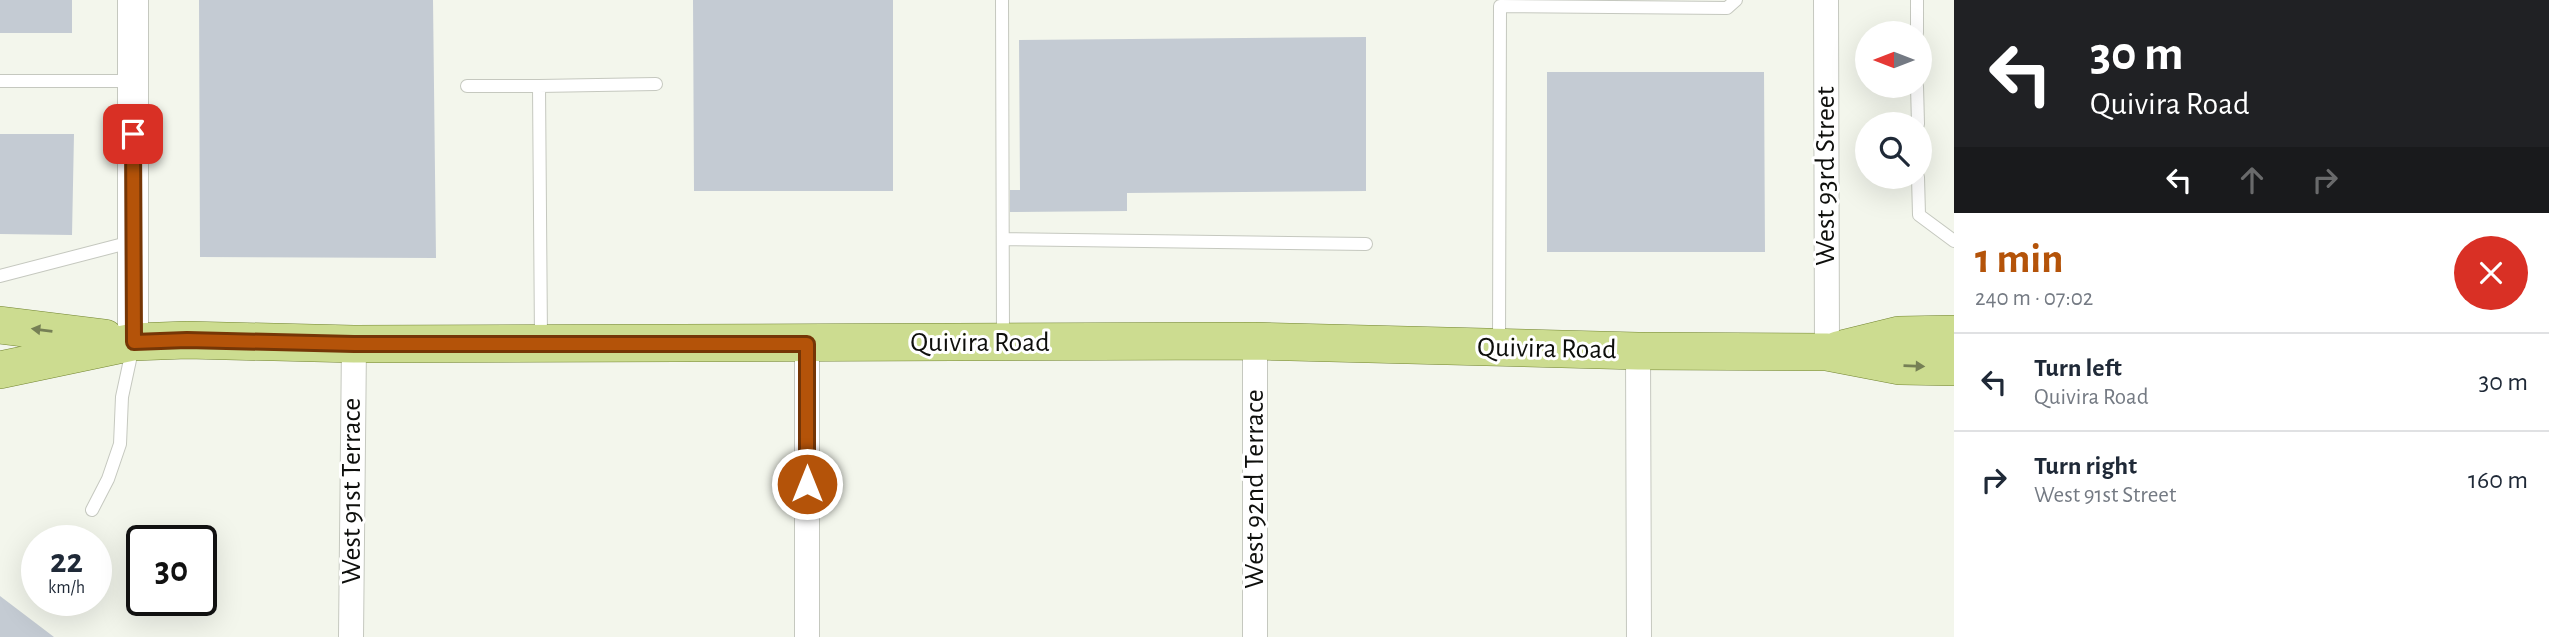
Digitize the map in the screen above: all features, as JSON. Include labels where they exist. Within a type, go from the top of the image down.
[{"type":"main road","name":"Quivira Road","points":[[0,325],[134,342],[187,340],[354,344],[807,344],[1255,341],[1638,351],[1827,352],[1900,366],[1954,367]]},
{"type":"main road","name":"Quivira Road","points":[[1827,352],[1899,335],[1954,334]]},
{"type":"main road","name":"Quivira Road","points":[[0,370],[134,342]]},
{"type":"street","points":[[133,0],[134,342]]},
{"type":"street","name":"West 93rd Street","points":[[1826,0],[1827,352]]},
{"type":"street","name":"West 92nd Terrace","points":[[1255,341],[1255,637]]},
{"type":"street","name":"West 91st Terrace","points":[[351,637],[354,344]]},
{"type":"street","points":[[807,344],[807,637]]},
{"type":"street","points":[[1638,351],[1639,637]]},
{"type":"lane","points":[[1002,0],[1003,342]]},
{"type":"lane","points":[[1499,347],[1500,6],[1727,8],[1736,0]]},
{"type":"lane","points":[[1917,0],[1917,21]]},
{"type":"lane","points":[[0,81],[133,81]]},
{"type":"lane","points":[[467,86],[656,85]]},
{"type":"lane","points":[[539,86],[541,344]]},
{"type":"lane","points":[[1918,189],[1919,215],[1954,242]]},
{"type":"lane","points":[[1003,239],[1366,244]]},
{"type":"lane","points":[[0,276],[133,241]]},
{"type":"lane","points":[[92,510],[108,478],[120,444],[122,397],[134,342]]},
{"type":"building","points":[[0,0],[72,0],[72,33],[0,33]]},
{"type":"building","points":[[199,0],[433,0],[436,258],[200,257]]},
{"type":"building","points":[[693,0],[893,0],[893,191],[694,191]]},
{"type":"building","points":[[1366,37],[1366,191],[1127,193],[1127,211],[1010,212],[1010,190],[1020,190],[1019,40]]},
{"type":"building","points":[[1547,72],[1764,72],[1765,252],[1547,252]]},
{"type":"building","points":[[0,134],[74,134],[72,235],[0,234]]},
{"type":"building","points":[[0,596],[21,612],[21,616],[26,616],[54,637],[0,637]]},
{"type":"route","points":[[133,134],[134,342],[187,340],[354,344],[807,344],[807,484]]}]
